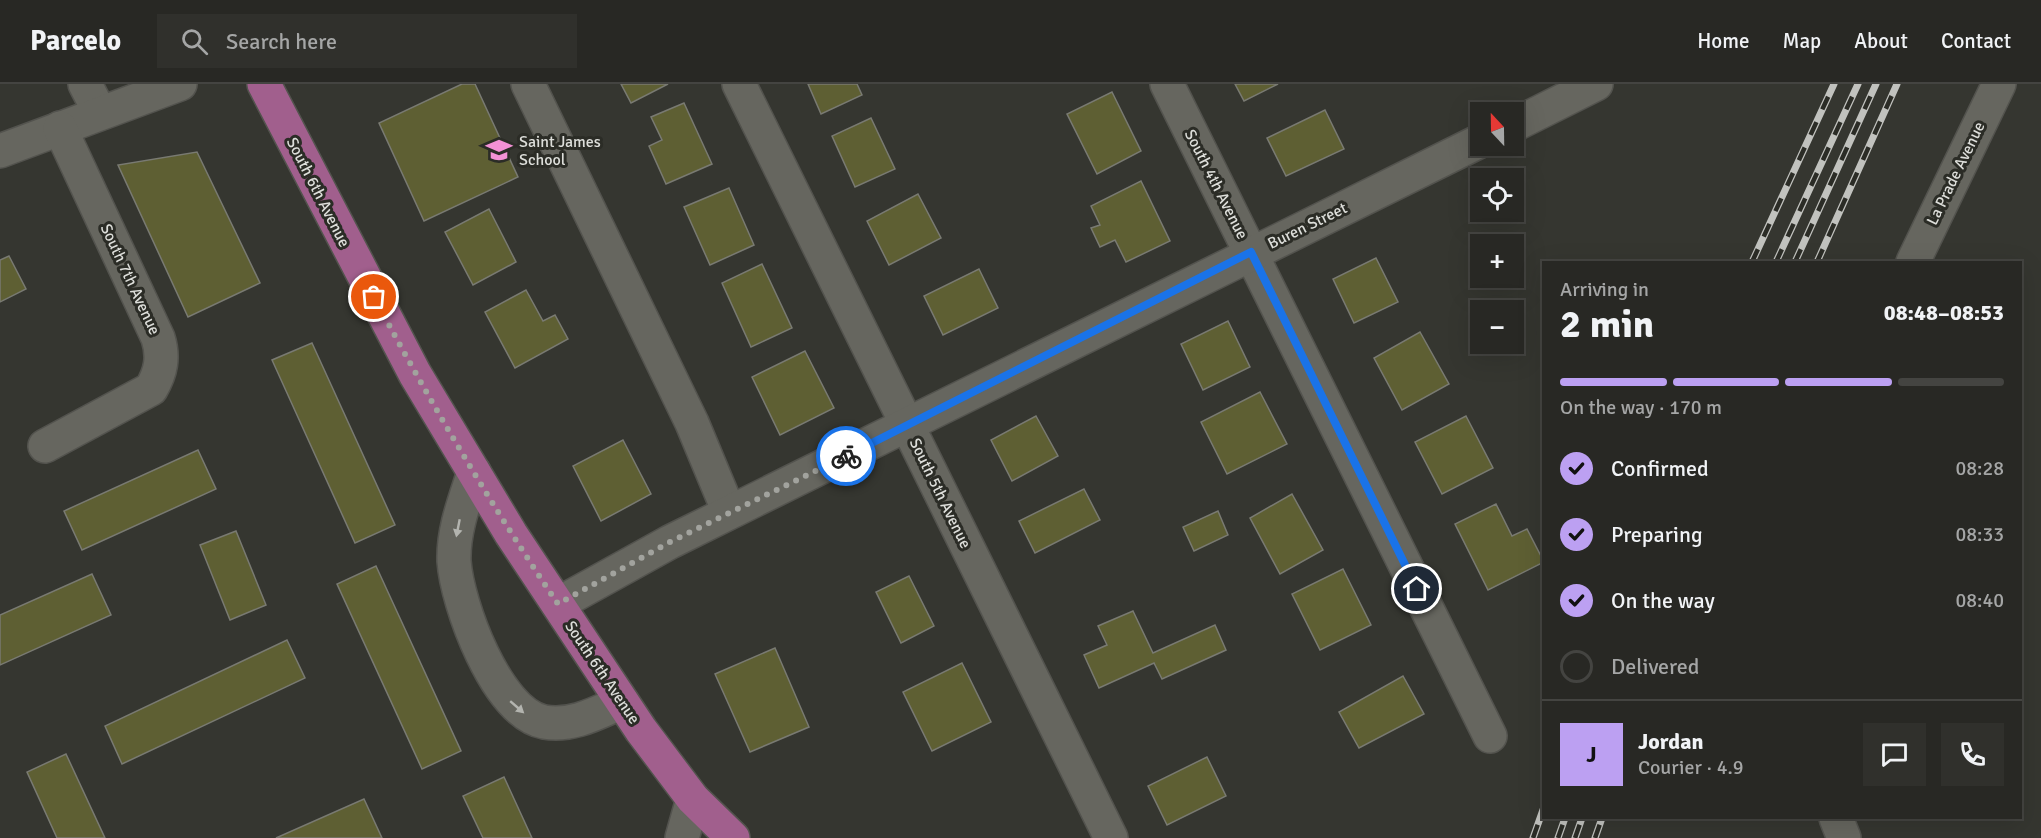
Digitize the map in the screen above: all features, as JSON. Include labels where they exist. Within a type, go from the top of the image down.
[{"type":"main road","name":"South 6th Avenue","points":[[264,84],[415,374],[474,471],[622,702],[693,799],[733,838]]},
{"type":"street","points":[[85,84],[100,114]]},
{"type":"street","points":[[0,151],[180,84]]},
{"type":"street","points":[[528,84],[692,423],[729,512]]},
{"type":"street","name":"South 5th Avenue","points":[[739,84],[1111,838]]},
{"type":"street","name":"South 4th Avenue","points":[[1167,84],[1490,736]]},
{"type":"street","name":"La Prade Avenue","points":[[1913,261],[1999,84]]},
{"type":"street","points":[[1524,120],[1593,85]]},
{"type":"street","name":"South 7th Avenue","points":[[45,446],[151,389],[159,376],[162,352],[158,338],[60,128]]},
{"type":"street","name":"Buren Street","points":[[558,604],[729,512],[907,426],[1251,252],[1470,146]]},
{"type":"street","points":[[474,471],[457,529],[454,559],[457,582],[468,619],[493,674],[511,703],[522,712],[543,722],[562,723],[581,720],[622,702]]},
{"type":"street","points":[[682,838],[693,799]]},
{"type":"street","points":[[1836,819],[1844,838]]},
{"type":"building","points":[[462,84],[475,84],[518,177],[424,221],[379,123]]},
{"type":"building","points":[[621,84],[668,84],[631,103]]},
{"type":"building","points":[[808,84],[857,84],[862,95],[821,114]]},
{"type":"building","points":[[1235,84],[1278,84],[1244,101]]},
{"type":"building","points":[[1112,92],[1141,151],[1097,174],[1067,114]]},
{"type":"building","points":[[684,103],[712,164],[666,184],[649,146],[662,140],[651,117]]},
{"type":"building","points":[[1325,110],[1344,149],[1286,176],[1267,138]]},
{"type":"building","points":[[871,118],[895,169],[855,187],[832,136]]},
{"type":"building","points":[[197,152],[260,283],[188,317],[118,165]]},
{"type":"building","points":[[1141,181],[1170,241],[1126,262],[1115,240],[1100,247],[1091,228],[1100,225],[1091,206]]},
{"type":"building","points":[[729,188],[754,245],[710,265],[684,207]]},
{"type":"building","points":[[918,194],[941,238],[889,265],[867,221]]},
{"type":"building","points":[[489,209],[516,262],[473,285],[445,232]]},
{"type":"building","points":[[9,256],[26,289],[0,302],[0,260]]},
{"type":"building","points":[[1376,258],[1398,302],[1354,323],[1333,279]]},
{"type":"building","points":[[762,264],[792,328],[751,347],[722,283]]},
{"type":"building","points":[[979,269],[998,308],[943,335],[924,296]]},
{"type":"building","points":[[526,290],[543,321],[555,315],[568,339],[515,368],[485,312]]},
{"type":"building","points":[[1228,321],[1250,367],[1203,390],[1181,344]]},
{"type":"building","points":[[1420,332],[1449,384],[1402,410],[1374,358]]},
{"type":"building","points":[[312,343],[395,525],[355,543],[272,360]]},
{"type":"building","points":[[805,351],[834,408],[780,435],[752,377]]},
{"type":"building","points":[[1260,392],[1287,444],[1227,474],[1201,422]]},
{"type":"building","points":[[1036,416],[1058,456],[1012,481],[991,440]]},
{"type":"building","points":[[1466,416],[1493,468],[1442,494],[1415,442]]},
{"type":"building","points":[[623,440],[651,494],[601,521],[573,466]]},
{"type":"building","points":[[198,450],[216,489],[82,550],[64,511]]},
{"type":"building","points":[[1084,489],[1100,520],[1035,553],[1019,521]]},
{"type":"building","points":[[1292,494],[1323,550],[1280,574],[1250,518]]},
{"type":"building","points":[[1496,504],[1512,536],[1527,529],[1542,558],[1542,563],[1488,590],[1455,524]]},
{"type":"building","points":[[1218,511],[1228,535],[1194,551],[1183,527]]},
{"type":"building","points":[[236,531],[266,605],[230,620],[200,545]]},
{"type":"building","points":[[376,566],[461,751],[422,769],[337,584]]},
{"type":"building","points":[[1343,569],[1371,625],[1320,650],[1292,594]]},
{"type":"building","points":[[92,574],[111,615],[0,665],[0,615]]},
{"type":"building","points":[[909,576],[934,626],[901,643],[876,592]]},
{"type":"building","points":[[1133,611],[1153,653],[1215,625],[1226,650],[1162,679],[1154,663],[1099,688],[1084,655],[1107,645],[1098,626]]},
{"type":"building","points":[[287,640],[305,678],[122,764],[105,726]]},
{"type":"building","points":[[775,648],[809,727],[750,752],[715,674]]},
{"type":"building","points":[[962,663],[991,722],[932,751],[903,692]]},
{"type":"building","points":[[1403,676],[1424,714],[1359,748],[1339,712]]},
{"type":"building","points":[[66,754],[105,838],[57,838],[27,772]]},
{"type":"building","points":[[1207,757],[1226,796],[1167,825],[1148,786]]},
{"type":"building","points":[[504,777],[532,838],[483,838],[463,796]]},
{"type":"building","points":[[364,799],[382,838],[276,838]]},
{"type":"railway","points":[[1752,261],[1834,84]]},
{"type":"railway","points":[[1776,261],[1858,84]]},
{"type":"railway","points":[[1795,261],[1876,84]]},
{"type":"railway","points":[[1817,261],[1897,84]]},
{"type":"railway","points":[[1533,838],[1542,813]]},
{"type":"railway","points":[[1558,838],[1565,819]]},
{"type":"railway","points":[[1575,838],[1582,819]]},
{"type":"railway","points":[[1595,838],[1602,819]]},
{"type":"way so far","points":[[374,297],[415,374],[511,534],[558,604],[670,542],[846,456]]},
{"type":"place","name":"Saint James School","points":[[499,150]]},
{"type":"route","points":[[846,456],[1251,252],[1417,589]]}]
